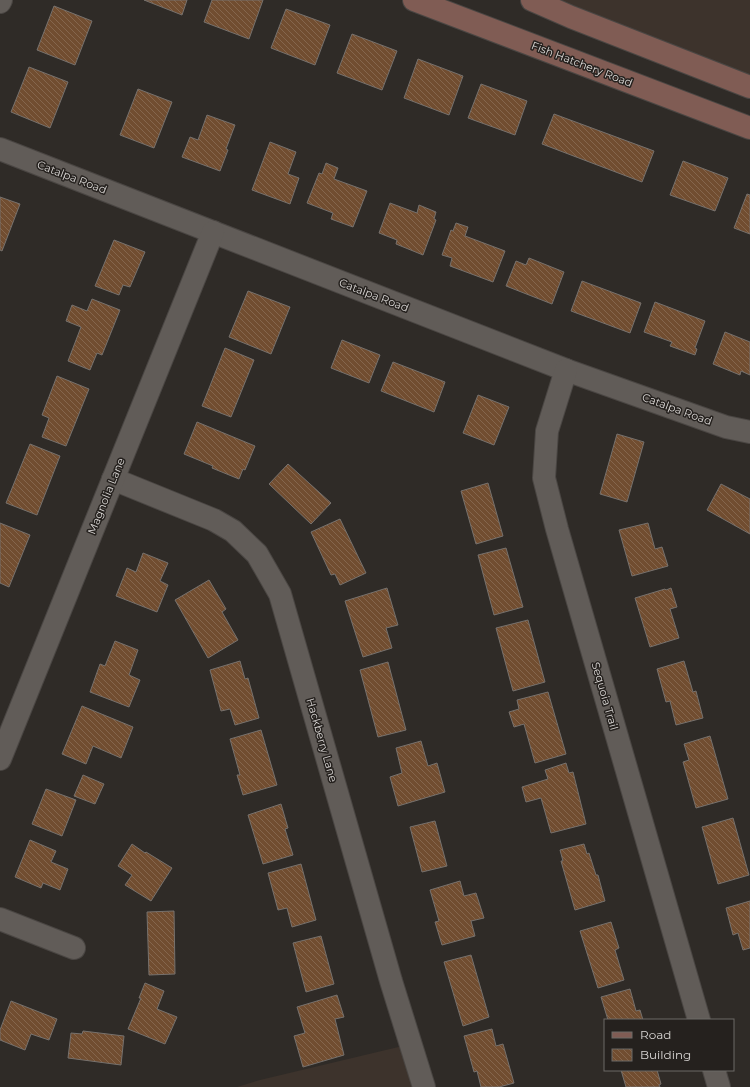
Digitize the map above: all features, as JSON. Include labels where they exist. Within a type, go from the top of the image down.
[{"type":"main road","name":"Fish Hatchery Road","points":[[414,0],[750,128]]},
{"type":"main road","points":[[532,0],[571,17],[750,87]]},
{"type":"street","name":"Catalpa Road","points":[[0,149],[566,370],[726,427],[750,432]]},
{"type":"street","name":"Magnolia Lane","points":[[0,759],[213,232]]},
{"type":"street","name":"Sequoia Trail","points":[[566,370],[546,432],[544,478],[557,529],[699,1019]]},
{"type":"street","name":"Hackberry Lane","points":[[113,479],[214,520],[233,531],[257,554],[280,594],[387,966],[424,1087]]},
{"type":"street","points":[[0,919],[74,948]]},
{"type":"street","points":[[714,1071],[719,1087]]},
{"type":"shaded area","points":[[532,0],[750,0],[750,87]]},
{"type":"shaded area","points":[[411,1044],[424,1087],[237,1087],[260,1080]]},
{"type":"building","points":[[144,0],[187,0],[182,15]]},
{"type":"building","points":[[212,0],[263,0],[249,39],[204,22]]},
{"type":"building","points":[[54,6],[92,21],[75,65],[37,50]]},
{"type":"building","points":[[286,9],[330,25],[315,65],[271,48]]},
{"type":"building","points":[[352,34],[397,51],[382,90],[337,73]]},
{"type":"building","points":[[418,59],[463,76],[449,115],[404,98]]},
{"type":"building","points":[[29,67],[68,82],[50,128],[11,112]]},
{"type":"building","points":[[481,84],[527,101],[515,135],[468,118]]},
{"type":"building","points":[[138,89],[172,102],[154,148],[120,135]]},
{"type":"building","points":[[554,114],[654,151],[642,182],[542,144]]},
{"type":"building","points":[[207,115],[235,125],[220,171],[182,157],[190,137],[198,140]]},
{"type":"building","points":[[270,142],[296,152],[288,174],[299,178],[290,204],[252,190]]},
{"type":"building","points":[[683,161],[728,178],[715,211],[670,195]]},
{"type":"building","points":[[326,163],[338,168],[334,179],[367,191],[353,227],[331,219],[333,213],[307,203],[319,173],[322,174]]},
{"type":"building","points":[[747,194],[750,195],[750,234],[734,228]]},
{"type":"building","points":[[0,197],[20,204],[2,251],[0,250]]},
{"type":"building","points":[[390,203],[417,213],[419,205],[436,212],[434,219],[436,220],[423,255],[396,244],[397,240],[379,233]]},
{"type":"building","points":[[456,223],[468,227],[465,236],[505,251],[493,282],[450,266],[452,258],[442,255],[451,230],[453,231]]},
{"type":"building","points":[[114,240],[145,252],[130,287],[123,285],[119,295],[95,286]]},
{"type":"building","points":[[529,258],[564,272],[552,304],[506,286],[516,261],[526,265]]},
{"type":"building","points":[[582,281],[641,303],[630,333],[571,311]]},
{"type":"building","points":[[248,291],[290,307],[271,354],[229,337]]},
{"type":"building","points":[[92,299],[120,310],[102,355],[97,353],[90,370],[68,361],[81,327],[66,321],[72,305],[87,311]]},
{"type":"building","points":[[655,302],[705,321],[695,348],[697,349],[695,355],[670,346],[672,342],[644,332]]},
{"type":"building","points":[[725,332],[750,342],[750,375],[741,371],[740,375],[713,364]]},
{"type":"building","points":[[342,340],[380,355],[369,383],[331,368]]},
{"type":"building","points":[[225,348],[254,360],[231,417],[202,406]]},
{"type":"building","points":[[393,362],[445,382],[434,412],[381,391]]},
{"type":"building","points":[[57,376],[89,389],[66,446],[42,437],[49,418],[42,415]]},
{"type":"building","points":[[478,395],[509,407],[494,445],[463,433]]},
{"type":"building","points":[[197,422],[255,446],[245,470],[243,469],[239,479],[184,454]]},
{"type":"building","points":[[617,434],[644,442],[627,502],[600,494]]},
{"type":"building","points":[[30,444],[60,456],[37,515],[6,503]]},
{"type":"building","points":[[288,464],[331,503],[311,524],[269,484]]},
{"type":"building","points":[[488,483],[503,536],[476,544],[461,491]]},
{"type":"building","points":[[721,484],[750,499],[750,534],[707,510]]},
{"type":"building","points":[[340,519],[366,573],[340,585],[335,574],[331,575],[311,532]]},
{"type":"building","points":[[0,523],[30,535],[9,587],[0,583]]},
{"type":"building","points":[[648,523],[655,549],[662,547],[668,566],[632,576],[619,530]]},
{"type":"building","points":[[506,548],[523,607],[494,615],[478,555]]},
{"type":"building","points":[[143,553],[168,563],[160,581],[168,585],[157,612],[116,596],[127,568],[136,572]]},
{"type":"building","points":[[209,580],[226,609],[222,612],[238,640],[208,658],[175,600]]},
{"type":"building","points":[[387,588],[398,625],[386,628],[392,648],[363,657],[345,601]]},
{"type":"building","points":[[671,588],[677,607],[670,609],[679,638],[650,647],[635,598]]},
{"type":"building","points":[[528,620],[545,682],[513,691],[496,628]]},
{"type":"building","points":[[115,641],[138,650],[129,675],[140,680],[129,707],[90,692],[100,664],[105,666]]},
{"type":"building","points":[[240,661],[245,679],[248,678],[259,718],[235,725],[230,709],[221,711],[210,670]]},
{"type":"building","points":[[684,661],[693,692],[696,691],[703,718],[676,725],[670,701],[666,702],[657,669]]},
{"type":"building","points":[[388,662],[406,730],[378,737],[360,670]]},
{"type":"building","points":[[548,692],[566,754],[535,763],[524,724],[514,727],[509,712],[519,709],[517,700]]},
{"type":"building","points":[[82,706],[133,727],[121,758],[93,746],[86,764],[62,754]]},
{"type":"building","points":[[261,730],[277,785],[243,795],[237,775],[240,775],[230,739]]},
{"type":"building","points":[[710,736],[728,799],[696,808],[683,762],[689,760],[684,744]]},
{"type":"building","points":[[421,741],[428,766],[437,763],[445,792],[398,806],[390,777],[402,773],[396,748]]},
{"type":"building","points":[[566,763],[569,773],[573,772],[586,824],[551,833],[541,798],[526,802],[522,787],[548,779],[545,770]]},
{"type":"building","points":[[83,775],[104,784],[95,804],[74,796]]},
{"type":"building","points":[[46,789],[76,800],[62,836],[32,824]]},
{"type":"building","points":[[281,804],[288,828],[285,829],[293,855],[263,864],[248,815]]},
{"type":"building","points":[[733,818],[749,875],[718,884],[702,827]]},
{"type":"building","points":[[435,821],[447,866],[422,872],[410,827]]},
{"type":"building","points":[[30,840],[56,851],[51,862],[68,869],[60,890],[43,883],[41,888],[15,877]]},
{"type":"building","points":[[132,844],[172,868],[151,901],[125,885],[132,875],[118,866]]},
{"type":"building","points":[[584,844],[587,854],[589,853],[596,875],[598,875],[605,901],[575,910],[561,861],[563,861],[560,850]]},
{"type":"building","points":[[301,864],[316,920],[292,927],[287,908],[278,910],[268,873]]},
{"type":"building","points":[[460,881],[464,896],[476,893],[484,918],[471,921],[475,936],[442,945],[435,922],[439,921],[430,890]]},
{"type":"building","points":[[750,901],[750,948],[743,950],[738,933],[733,935],[726,908]]},
{"type":"building","points":[[174,911],[175,974],[149,975],[147,912]]},
{"type":"building","points":[[611,922],[619,948],[615,950],[624,980],[598,988],[580,931]]},
{"type":"building","points":[[321,936],[334,984],[306,992],[293,943]]},
{"type":"building","points":[[471,955],[489,1017],[463,1026],[444,962]]},
{"type":"building","points":[[145,983],[164,991],[157,1009],[177,1017],[165,1044],[128,1029],[141,998],[139,998]]},
{"type":"building","points":[[630,989],[636,1011],[640,1010],[643,1019],[608,1019],[601,997]]},
{"type":"building","points":[[337,995],[344,1017],[335,1019],[344,1055],[303,1067],[294,1036],[305,1033],[297,1007]]},
{"type":"building","points":[[11,1001],[57,1019],[49,1040],[31,1034],[25,1050],[0,1040],[0,1030]]},
{"type":"building","points":[[492,1029],[496,1046],[503,1044],[514,1083],[499,1087],[481,1087],[477,1071],[474,1072],[464,1036]]},
{"type":"building","points":[[83,1031],[124,1036],[121,1065],[68,1058],[71,1033],[82,1034]]},
{"type":"building","points":[[621,1071],[657,1071],[661,1084],[659,1085],[660,1087],[626,1087]]}]
